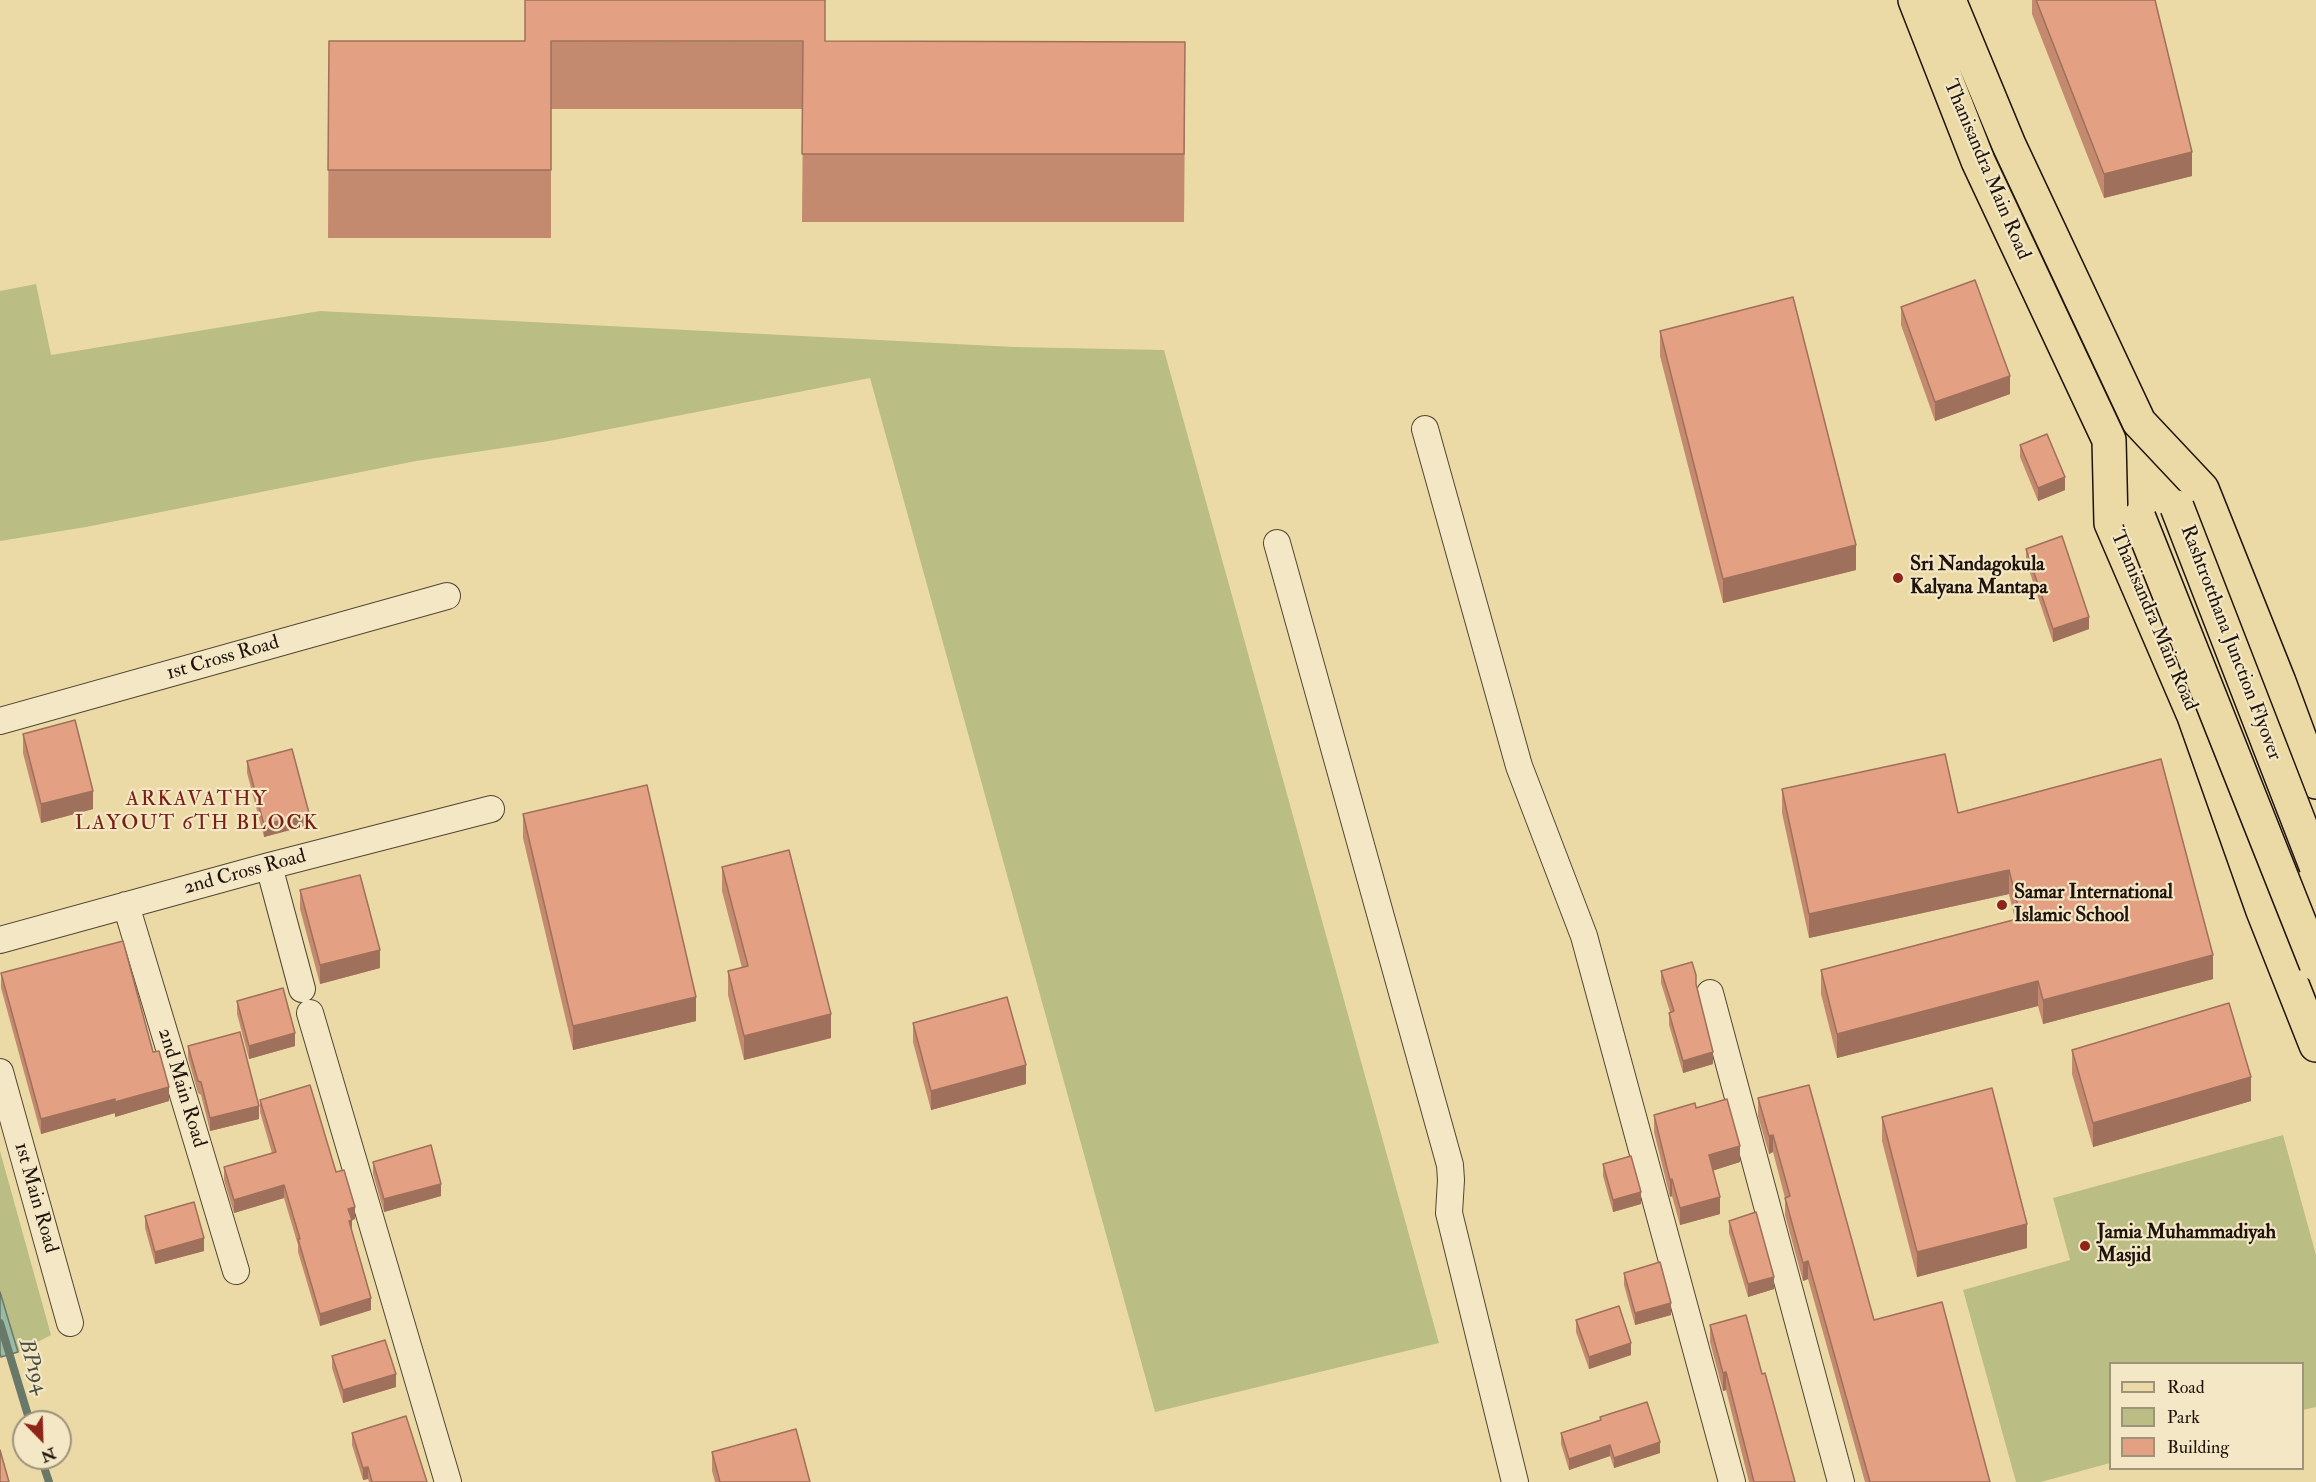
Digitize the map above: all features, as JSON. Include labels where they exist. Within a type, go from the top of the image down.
[{"type":"main road","name":"Thanisandra Main Road","points":[[1916,0],[1978,161],[2109,440],[2111,523],[2194,716],[2263,911],[2316,1045]]},
{"type":"main road","name":"Thanisandra Main Road","points":[[1949,0],[2009,145],[2139,422],[2202,489],[2316,782]]},
{"type":"main road","name":"Rashtrotthana Junction Flyover","points":[[2139,422],[2177,507],[2316,866]]},
{"type":"main road","name":"Rashtrotthana Junction Flyover","points":[[2109,440],[2316,964]]},
{"type":"main road","points":[[2194,716],[2279,682]]},
{"type":"street","points":[[1425,429],[1519,766],[1584,936],[1732,1482]]},
{"type":"street","points":[[1277,543],[1450,1165],[1449,1213],[1515,1482]]},
{"type":"street","name":"1st Cross Road","points":[[0,721],[447,596]]},
{"type":"street","name":"2nd Cross Road","points":[[0,940],[269,866],[491,809]]},
{"type":"street","points":[[269,866],[306,1001],[448,1482]]},
{"type":"street","name":"2nd Main Road","points":[[126,905],[236,1272]]},
{"type":"street","points":[[1710,993],[1841,1482]]},
{"type":"street","name":"1st Main Road","points":[[0,1072],[70,1323]]},
{"type":"green space","points":[[36,284],[51,355],[320,311],[1014,347],[1164,350],[1439,1343],[1155,1412],[870,378],[549,441],[416,461],[86,527],[0,541],[0,291]]},
{"type":"green space","points":[[2283,1135],[2316,1255],[2316,1407],[2304,1410],[2304,1362],[2109,1362],[2109,1463],[2041,1482],[2016,1482],[1963,1290],[2070,1260],[2053,1198]]},
{"type":"green space","points":[[0,1151],[51,1335],[18,1352],[0,1292]]},
{"type":"shaded area","points":[[0,1292],[18,1352],[1,1357],[0,1353]]},
{"type":"building","points":[[525,0],[825,0],[825,41],[1185,42],[1184,154],[802,154],[803,41],[551,41],[551,170],[328,170],[329,41],[525,41]]},
{"type":"building","points":[[2036,0],[2155,0],[2192,152],[2104,174]]},
{"type":"building","points":[[1975,280],[2010,376],[1935,402],[1901,307]]},
{"type":"building","points":[[1793,297],[1856,545],[1723,579],[1660,331]]},
{"type":"building","points":[[2047,434],[2065,477],[2038,488],[2020,445]]},
{"type":"building","points":[[2062,536],[2089,617],[2053,629],[2026,549]]},
{"type":"building","points":[[75,720],[93,791],[41,804],[23,734]]},
{"type":"building","points":[[292,749],[309,813],[264,825],[247,761]]},
{"type":"building","points":[[1945,754],[1958,813],[2161,759],[2213,955],[2043,1000],[2038,981],[1837,1034],[1821,970],[2021,918],[2009,870],[1809,914],[1782,789]]},
{"type":"building","points":[[647,785],[696,997],[573,1026],[523,814]]},
{"type":"building","points":[[789,850],[831,1014],[744,1036],[728,971],[748,966],[722,867]]},
{"type":"building","points":[[360,875],[380,950],[320,965],[300,890]]},
{"type":"building","points":[[123,941],[153,1052],[159,1051],[169,1087],[41,1119],[1,973]]},
{"type":"building","points":[[1692,962],[1713,1052],[1683,1061],[1669,1013],[1674,1011],[1661,971]]},
{"type":"building","points":[[283,988],[295,1033],[249,1046],[237,1001]]},
{"type":"building","points":[[1007,997],[1026,1065],[931,1091],[913,1023]]},
{"type":"building","points":[[2229,1003],[2251,1077],[2093,1123],[2072,1050]]},
{"type":"building","points":[[240,1032],[259,1106],[210,1118],[201,1082],[198,1081],[188,1046]]},
{"type":"building","points":[[310,1085],[336,1172],[344,1170],[355,1207],[348,1209],[352,1220],[349,1221],[371,1298],[320,1314],[284,1185],[234,1200],[224,1167],[276,1152],[260,1100]]},
{"type":"building","points":[[1809,1085],[1874,1320],[1942,1302],[1990,1482],[1870,1482],[1808,1261],[1803,1263],[1785,1198],[1790,1196],[1773,1135],[1769,1136],[1758,1098]]},
{"type":"building","points":[[1992,1088],[2027,1224],[1917,1252],[1882,1117]]},
{"type":"building","points":[[1727,1099],[1740,1146],[1709,1155],[1720,1197],[1680,1208],[1672,1179],[1670,1180],[1654,1115],[1695,1103],[1696,1108]]},
{"type":"building","points":[[431,1145],[441,1184],[384,1199],[373,1162]]},
{"type":"building","points":[[1631,1156],[1641,1192],[1613,1200],[1603,1164]]},
{"type":"building","points":[[194,1202],[204,1238],[155,1252],[145,1216]]},
{"type":"building","points":[[1756,1212],[1774,1277],[1748,1284],[1729,1221]]},
{"type":"building","points":[[1660,1262],[1671,1303],[1635,1313],[1624,1273]]},
{"type":"building","points":[[1619,1306],[1631,1343],[1589,1357],[1576,1320]]},
{"type":"building","points":[[1746,1315],[1762,1374],[1765,1373],[1795,1482],[1754,1482],[1726,1372],[1723,1373],[1710,1325]]},
{"type":"building","points":[[385,1340],[396,1374],[343,1390],[332,1356]]},
{"type":"building","points":[[1647,1402],[1660,1442],[1614,1458],[1610,1445],[1569,1459],[1561,1433],[1601,1420],[1600,1417]]},
{"type":"building","points":[[406,1416],[427,1482],[372,1482],[368,1467],[363,1468],[352,1433]]},
{"type":"building","points":[[796,1429],[810,1482],[720,1482],[712,1452]]},
{"type":"building","points":[[0,1450],[9,1482],[0,1482]]},
{"type":"waterway","name":"BP194","points":[[0,1323],[26,1410]]},
{"type":"waterway","name":"BP194","points":[[45,1470],[49,1482]]},
{"type":"place","name":"Sri Nandagokula Kalyana Mantapa","points":[[1898,578]]},
{"type":"place","name":"Samar International Islamic School","points":[[2002,905]]},
{"type":"place","name":"Jamia Muhammadiyah Masjid","points":[[2085,1246]]},
{"type":"district","name":"ARKAVATHY LAYOUT 6TH BLOCK","points":[[197,812]]}]
